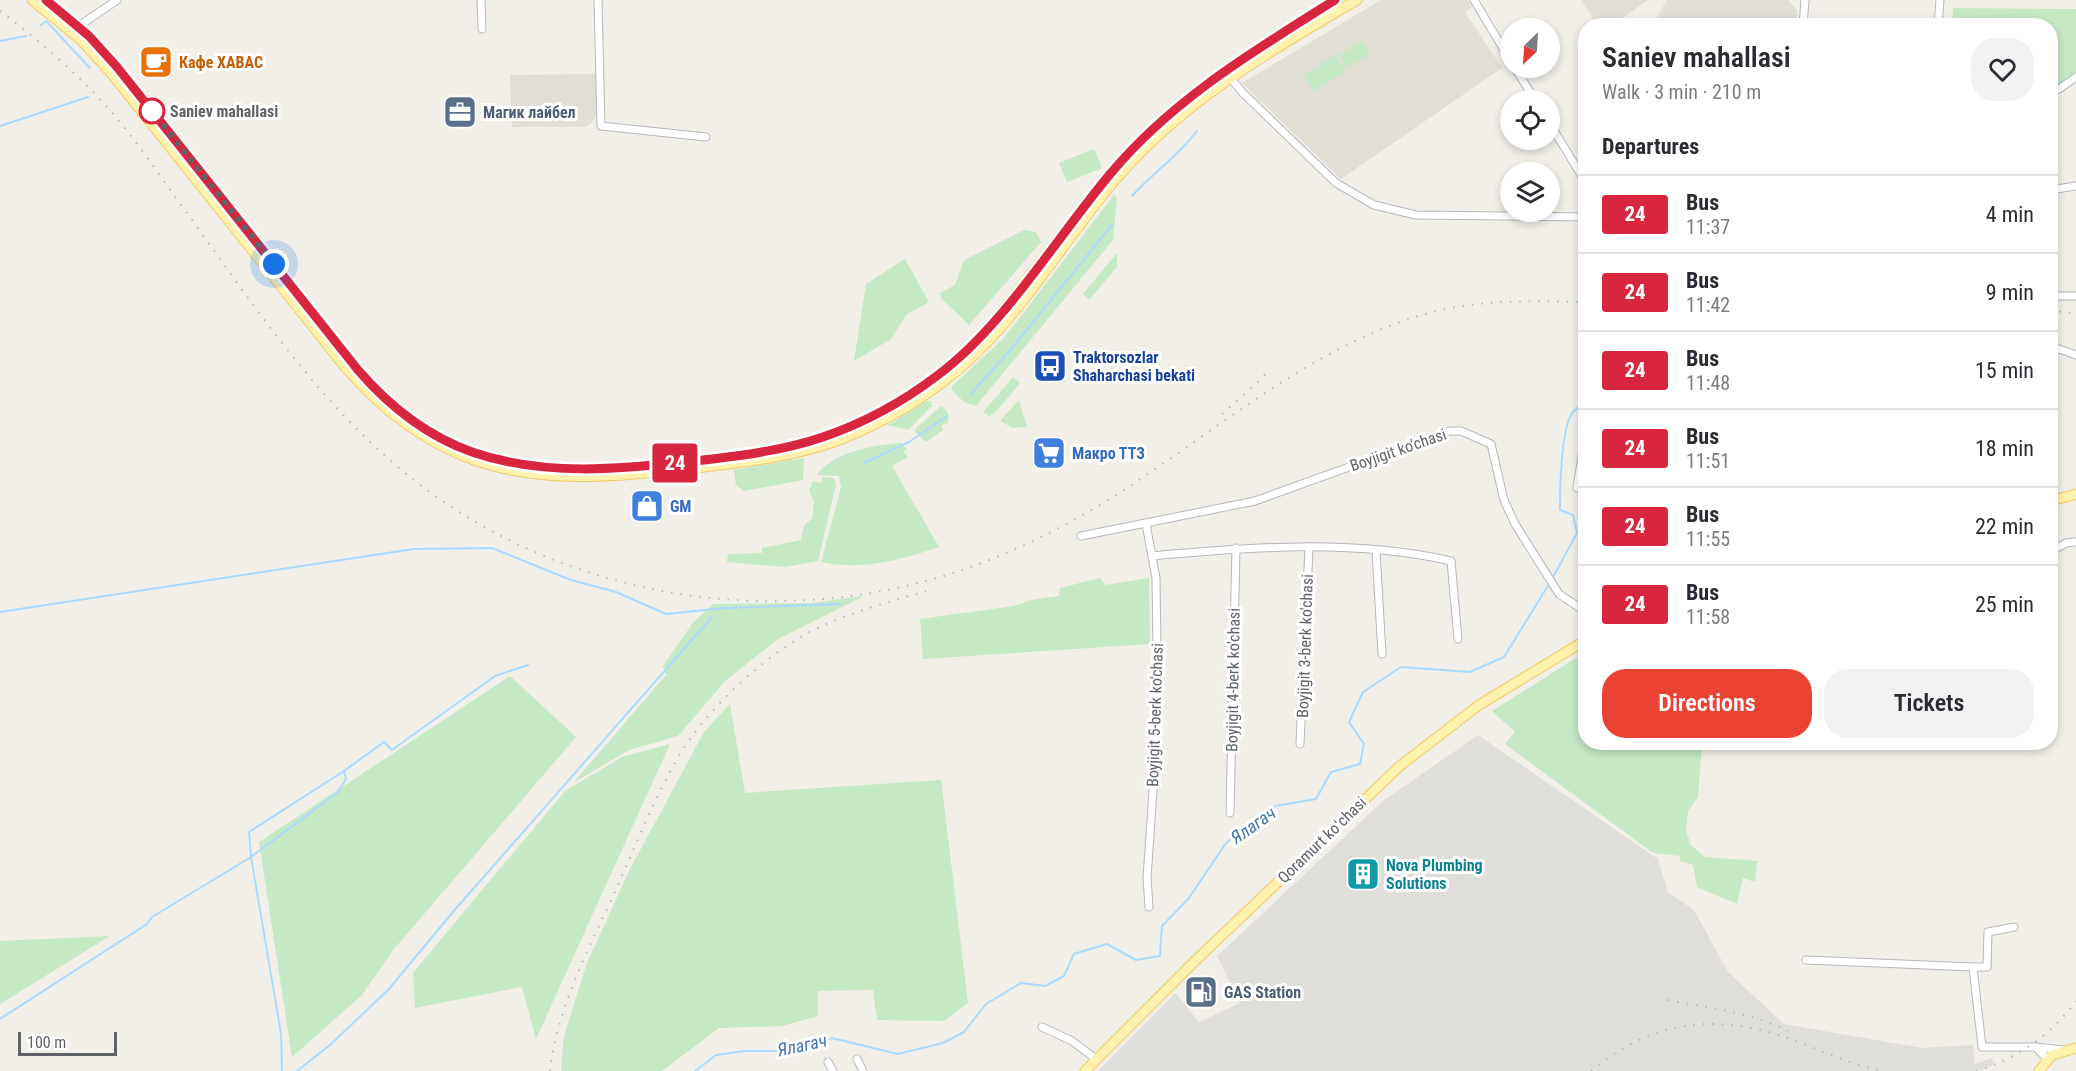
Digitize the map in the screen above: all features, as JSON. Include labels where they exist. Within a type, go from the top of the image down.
[{"type":"main road","points":[[32,0],[75,29]]},
{"type":"main road","points":[[46,0],[145,108],[358,382],[381,405],[414,430],[474,460],[522,472],[579,477],[627,476],[745,462],[810,449],[850,436],[890,416],[932,385],[988,328],[1150,131],[1185,99],[1246,56],[1335,0]]},
{"type":"main road","points":[[1114,175],[1164,129],[1230,77],[1357,0]]},
{"type":"main road","points":[[2058,500],[2076,494]]},
{"type":"main road","points":[[2058,502],[2076,499]]},
{"type":"main road","name":"Qoramurt koʻchasi","points":[[1198,962],[1421,749],[1479,705],[1578,645]]},
{"type":"main road","name":"Qoramurt koʻchasi","points":[[1085,1071],[1179,979],[1406,767],[1481,709],[1578,650]]},
{"type":"main road","name":"Qoramurt koʻchasi","points":[[1091,1071],[1179,979]]},
{"type":"main road","points":[[2039,1071],[2048,1058],[2063,1050],[2076,1048]]},
{"type":"street","points":[[75,29],[117,0]]},
{"type":"street","points":[[481,0],[482,29]]},
{"type":"street","points":[[598,0],[601,126],[706,136]]},
{"type":"street","points":[[1474,0],[1500,43]]},
{"type":"street","points":[[1804,18],[1805,0]]},
{"type":"street","points":[[1939,18],[1940,0]]},
{"type":"street","points":[[1230,77],[1242,92],[1336,183],[1374,206],[1388,211],[1416,215],[1578,216]]},
{"type":"street","points":[[2058,89],[2076,77]]},
{"type":"street","points":[[1560,140],[1578,170]]},
{"type":"street","points":[[2058,189],[2076,186]]},
{"type":"street","points":[[2058,296],[2076,296]]},
{"type":"street","points":[[2058,349],[2076,355]]},
{"type":"street","name":"Boyjigit ko'chasi","points":[[1081,536],[1255,501],[1449,431],[1461,431],[1491,444],[1504,500],[1515,524],[1560,594],[1578,606]]},
{"type":"street","points":[[1576,488],[1578,476]]},
{"type":"street","name":"Boyjigit 5-berk ko'chasi","points":[[1146,524],[1156,578],[1157,648],[1154,776],[1147,878],[1149,907]]},
{"type":"street","points":[[2058,548],[2066,543],[2076,542]]},
{"type":"street","points":[[1152,556],[1236,548],[1309,548],[1413,552],[1451,561],[1458,639]]},
{"type":"street","name":"Boyjigit 4-berk ko'chasi","points":[[1230,813],[1236,548]]},
{"type":"street","name":"Boyjigit 3-berk ko'chasi","points":[[1300,744],[1309,548]]},
{"type":"street","points":[[1376,550],[1382,654]]},
{"type":"street","points":[[1806,960],[1987,967],[1988,932],[2014,927]]},
{"type":"street","points":[[1973,967],[1982,1047],[2035,1047],[2063,1050]]},
{"type":"street","points":[[1042,1027],[1072,1041],[1096,1059]]},
{"type":"street","points":[[2035,1047],[2048,1058]]},
{"type":"street","points":[[857,1059],[863,1071]]},
{"type":"street","points":[[828,1062],[833,1071]]},
{"type":"shaded area","points":[[1381,0],[1468,0],[1472,7],[1465,12],[1500,65],[1500,69],[1341,179],[1242,83]]},
{"type":"shaded area","points":[[1581,0],[1648,0],[1623,18],[1593,18]]},
{"type":"shaded area","points":[[1667,0],[1788,0],[1798,11],[1796,18],[1657,18]]},
{"type":"shaded area","points":[[595,74],[597,115],[586,127],[512,127],[510,75]]},
{"type":"shaded area","points":[[1478,735],[1658,859],[1668,892],[1694,910],[1728,972],[1784,1024],[1922,1048],[1973,1045],[1975,1064],[1992,1058],[1994,1065],[1978,1071],[1098,1071],[1175,993],[1199,1022],[1240,1003],[1217,956],[1383,801]]},
{"type":"green space","points":[[1953,8],[2076,9],[2076,75],[2058,84],[2058,18],[1952,18]]},
{"type":"green space","points":[[1362,41],[1370,54],[1347,68],[1339,55]]},
{"type":"green space","points":[[1335,55],[1345,71],[1314,91],[1304,75]]},
{"type":"green space","points":[[1094,149],[1102,168],[1067,182],[1059,163]]},
{"type":"green space","points":[[1114,195],[1117,199],[1113,240],[976,406],[964,402],[952,390],[952,386],[1004,338]]},
{"type":"green space","points":[[1024,230],[1036,232],[1041,242],[969,325],[941,298],[940,293],[955,285],[964,260]]},
{"type":"green space","points":[[1117,253],[1117,267],[1089,300],[1083,294]]},
{"type":"green space","points":[[905,259],[929,302],[907,314],[891,339],[854,361],[866,284]]},
{"type":"green space","points":[[1013,377],[1020,383],[994,414],[989,416],[983,412]]},
{"type":"green space","points":[[1019,400],[1027,427],[1013,428],[1000,421]]},
{"type":"green space","points":[[926,401],[931,401],[932,406],[908,430],[888,425]]},
{"type":"green space","points":[[941,406],[948,414],[947,425],[946,423],[941,426],[943,430],[926,442],[915,432],[916,428]]},
{"type":"green space","points":[[901,443],[907,449],[903,451],[908,457],[892,466],[939,547],[866,565],[821,562],[841,487],[839,476],[817,475],[824,467],[843,455],[867,448]]},
{"type":"green space","points":[[804,458],[803,480],[744,491],[736,485],[734,470]]},
{"type":"green space","points":[[822,477],[834,478],[836,485],[818,561],[785,567],[727,562],[728,554],[762,553],[762,548],[801,540],[804,525],[812,519],[814,501],[809,490],[813,481],[822,483]]},
{"type":"green space","points":[[1100,578],[1105,585],[1149,578],[1150,644],[923,659],[920,619],[1014,606],[1031,600],[1059,596],[1060,588]]},
{"type":"green space","points":[[864,596],[778,639],[725,681],[678,736],[629,750],[573,783],[666,675],[663,666],[692,624],[713,604],[810,603]]},
{"type":"green space","points":[[1578,656],[1578,750],[1701,750],[1698,797],[1688,811],[1686,831],[1691,845],[1705,857],[1757,861],[1755,882],[1743,878],[1737,904],[1697,887],[1693,865],[1680,861],[1680,856],[1653,853],[1505,744],[1515,732],[1492,711]]},
{"type":"green space","points":[[510,676],[576,737],[394,949],[362,995],[292,1057],[259,842]]},
{"type":"green space","points":[[730,704],[745,793],[941,780],[968,1003],[944,1021],[877,1020],[873,990],[818,991],[818,1016],[782,1026],[719,1028],[662,1071],[561,1071],[564,1036],[587,963],[629,871],[704,732]]},
{"type":"green space","points":[[670,744],[536,1039],[522,987],[415,1008],[413,973],[565,791],[622,757]]},
{"type":"green space","points":[[110,936],[0,1004],[0,941]]},
{"type":"waterway","points":[[41,25],[46,21],[90,68]]},
{"type":"waterway","points":[[0,41],[26,36]]},
{"type":"waterway","points":[[0,126],[88,97]]},
{"type":"waterway","points":[[1132,196],[1197,131]]},
{"type":"waterway","points":[[970,395],[1012,348],[1112,225]]},
{"type":"waterway","name":"Ялагач","points":[[1552,579],[1577,533],[1573,515],[1560,510],[1565,434],[1571,415],[1578,407]]},
{"type":"waterway","points":[[864,463],[909,442],[947,416]]},
{"type":"waterway","points":[[0,612],[414,549],[492,548],[571,580],[616,592],[666,614],[725,608],[841,604]]},
{"type":"waterway","name":"Ялагач","points":[[695,1071],[716,1055],[745,1051],[784,1051],[832,1038],[898,1054],[943,1043],[964,1032],[986,1004],[1021,983],[1045,986],[1064,976],[1074,954],[1107,944],[1136,960],[1160,956],[1162,926],[1189,898],[1226,843],[1275,806],[1316,799],[1331,772],[1360,764],[1364,744],[1349,722],[1363,692],[1401,667],[1470,672],[1504,657],[1549,584]]},
{"type":"waterway","points":[[297,1071],[330,1045],[389,989],[452,913],[712,617]]},
{"type":"waterway","points":[[282,1071],[281,1034],[251,857],[249,832],[344,771],[384,742],[392,750],[495,676],[528,665]]},
{"type":"waterway","points":[[0,1019],[147,924],[152,917],[251,857],[338,792],[346,779],[344,771]]},
{"type":"railway","points":[[0,11],[56,56],[107,107],[143,151],[264,320],[295,359],[361,433],[398,467],[438,498],[492,531],[549,558],[609,579],[671,592],[733,600],[797,601],[860,595],[944,576],[1007,553],[1088,512],[1298,372],[1387,327],[1433,312],[1471,305],[1509,302],[1578,302]]},
{"type":"railway","points":[[2058,311],[2076,314]]},
{"type":"railway","points":[[1222,414],[1269,370]]},
{"type":"railway","points":[[550,1071],[559,1025],[583,960],[661,790],[679,756],[704,721],[752,672],[806,634],[850,615],[926,591]]},
{"type":"railway","points":[[1668,1000],[1744,1015],[1788,1031]]},
{"type":"railway","points":[[1976,1071],[2005,1060],[2032,1044],[2056,1025],[2076,1001]]},
{"type":"railway","points":[[1591,1071],[1632,1043],[1654,1034],[1699,1024],[1723,1024],[1772,1033],[1882,1071]]},
{"type":"bus line","name":"24","points":[[46,0],[89,36],[117,67],[358,370],[389,403],[430,432],[474,452],[522,465],[574,469],[684,462],[765,452],[821,438],[862,421],[903,399],[940,374],[974,344],[1112,172],[1164,118],[1185,99],[1225,70],[1335,0]]},
{"type":"place","name":"Кафе ХАВАС","points":[[156,62]]},
{"type":"place","name":"Saniev mahallasi","points":[[152,111]]},
{"type":"place","name":"Магик лайбел","points":[[460,112]]},
{"type":"place","name":"Traktorsozlar Shaharchasi bekati","points":[[1050,366]]},
{"type":"place","name":"Макро ТТЗ","points":[[1049,453]]},
{"type":"place","name":"GM","points":[[647,506]]},
{"type":"place","name":"Nova Plumbing Solutions","points":[[1363,874]]},
{"type":"place","name":"GAS Station","points":[[1201,992]]},
{"type":"route","points":[[152,111],[148,109],[148,106],[274,264]]}]
